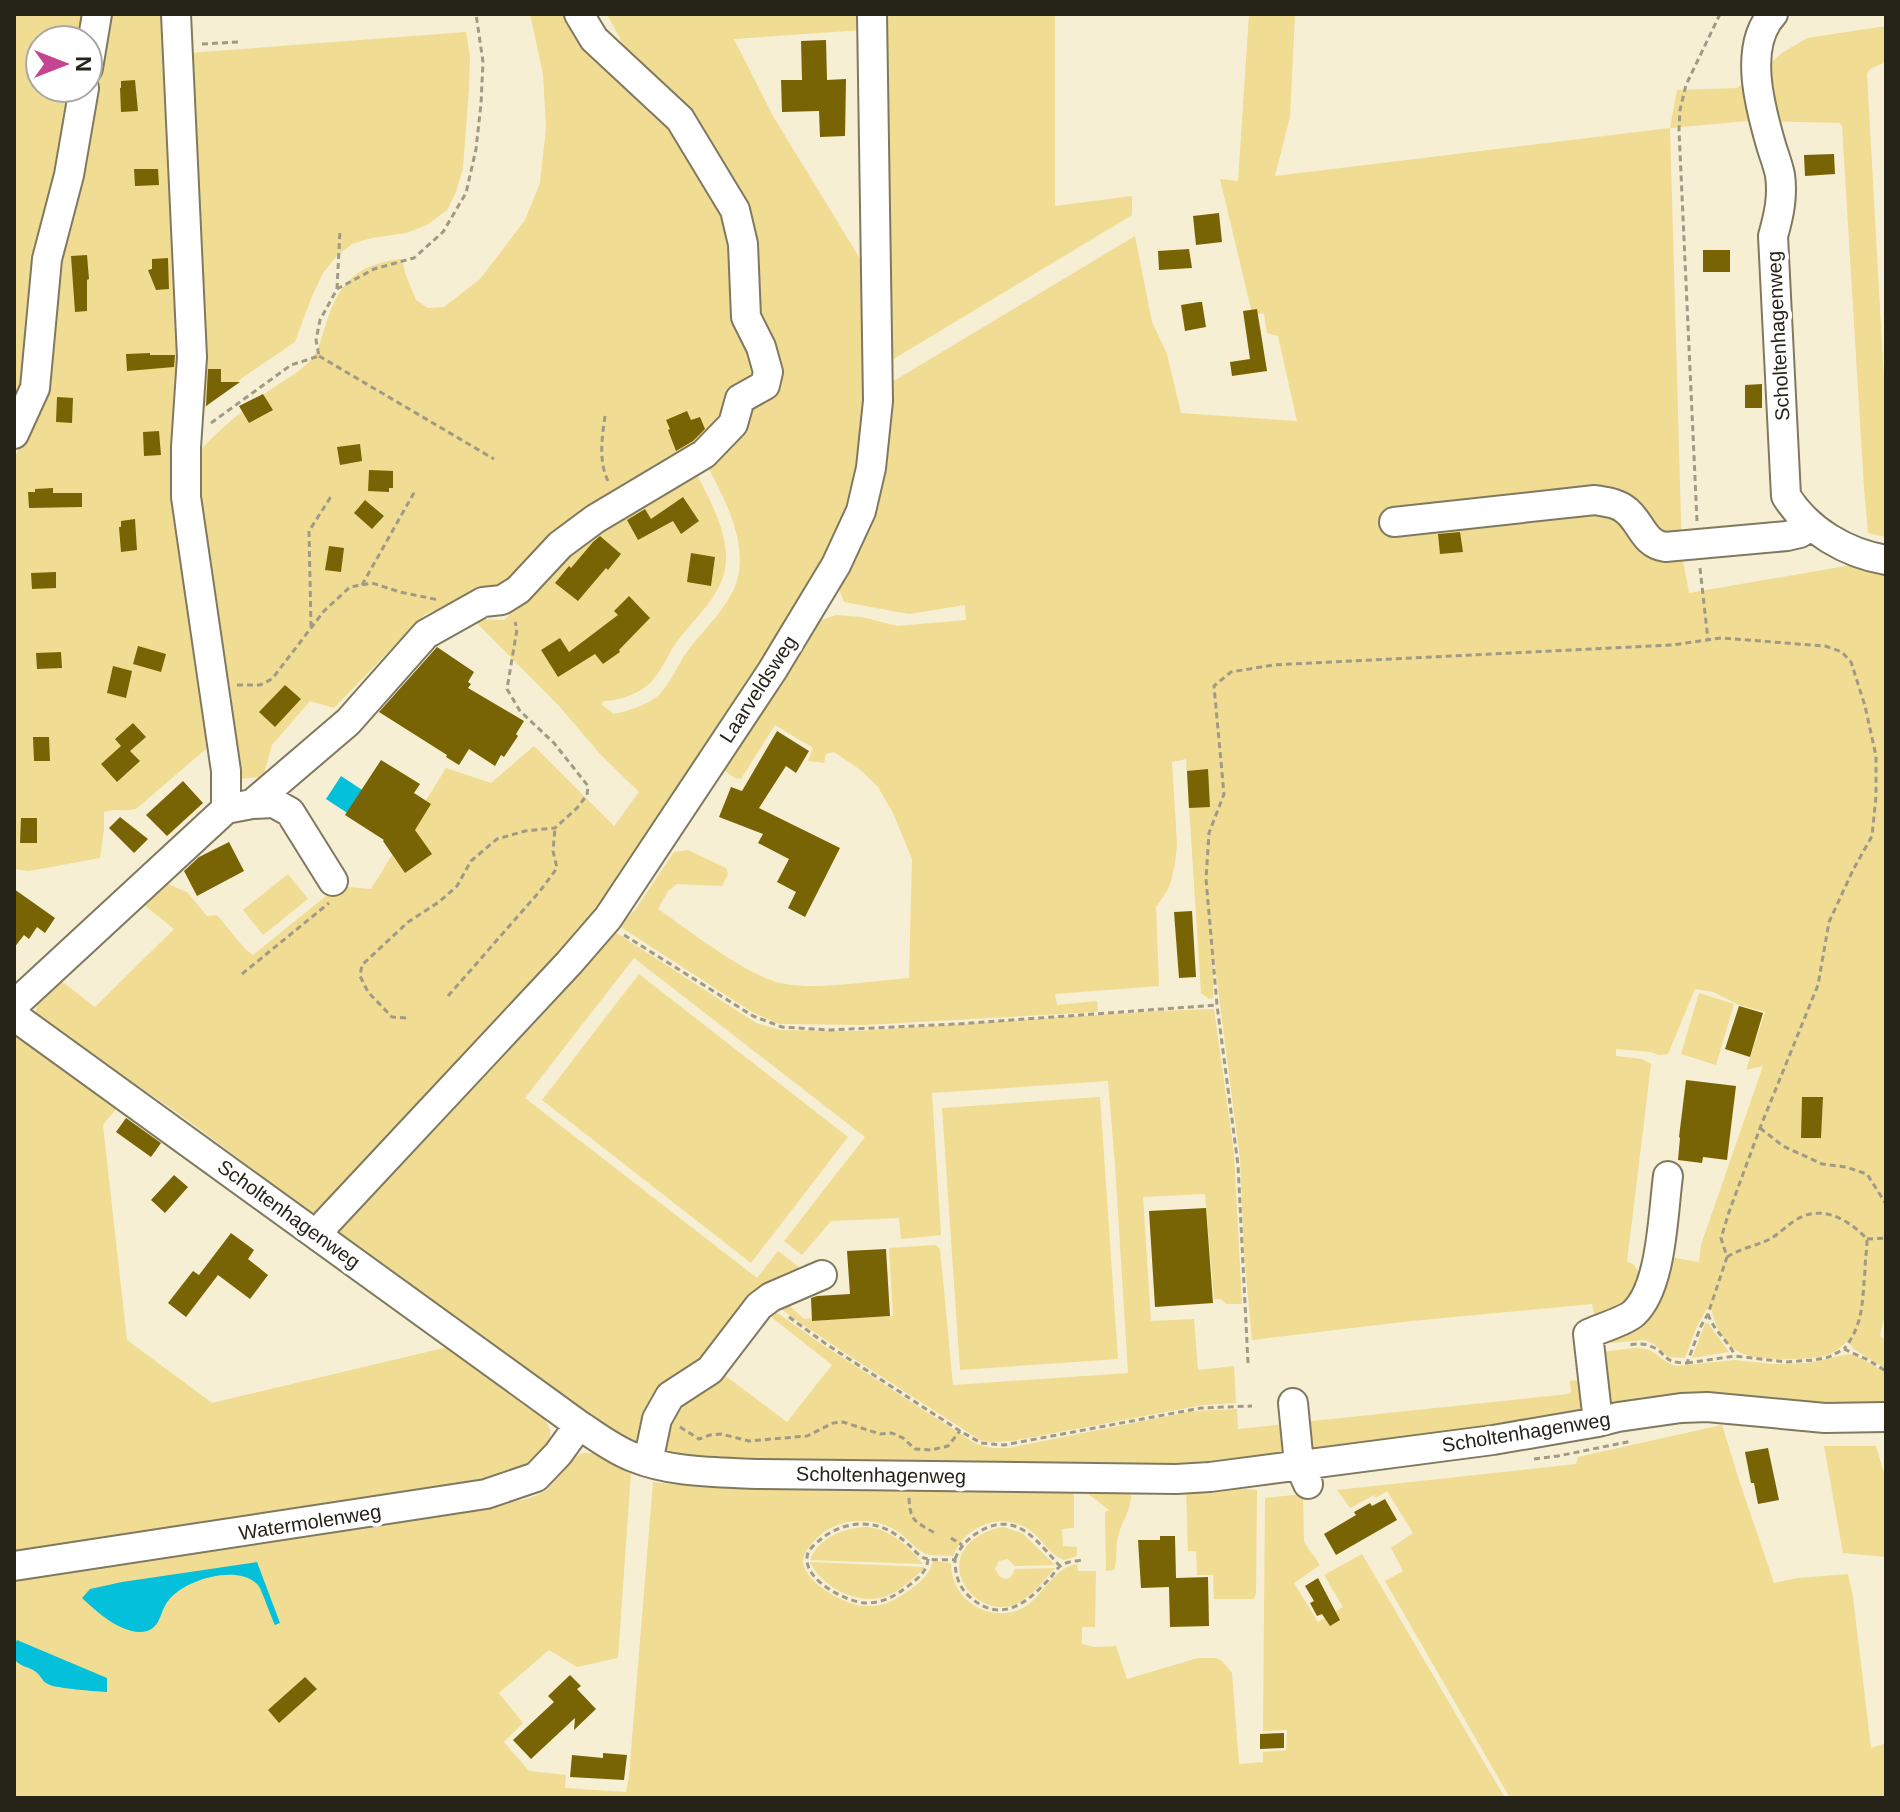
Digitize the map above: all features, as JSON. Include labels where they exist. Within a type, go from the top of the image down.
[{"type":"street","points":[[176,14],[192,357],[186,497],[226,771],[239,806]]},
{"type":"street","points":[[14,1005],[239,806],[348,722],[426,634],[483,602],[502,600],[518,590],[560,545],[595,519],[704,454],[733,424],[740,399],[765,385],[768,372],[761,347],[746,317],[743,244],[735,210],[680,119],[594,39],[579,14]]},
{"type":"street","name":"Laarveldsweg","points":[[319,1237],[326,1223],[604,922],[772,671],[836,565],[861,511],[871,468],[878,401],[872,14]]},
{"type":"street","name":"Scholtenhagenweg","points":[[1773,14],[1759,37],[1757,70],[1760,105],[1780,171],[1782,191],[1773,236],[1786,496],[1810,526],[1848,549],[1886,560]]},
{"type":"street","points":[[14,434],[35,388],[47,259],[69,175],[81,104]]},
{"type":"street","points":[[1394,522],[1595,500],[1614,503],[1627,510],[1652,543],[1685,546],[1787,536],[1800,533],[1810,526]]},
{"type":"street","points":[[239,806],[274,803],[290,812],[333,881]]},
{"type":"street","name":"Scholtenhagenweg","points":[[14,1016],[579,1425],[631,1457],[648,1462],[691,1471],[716,1472],[1176,1479],[1303,1474],[1652,1411],[1707,1407],[1825,1418],[1886,1417]]},
{"type":"street","points":[[1598,1422],[1588,1334],[1633,1315],[1648,1294],[1657,1264],[1668,1176]]},
{"type":"street","points":[[648,1462],[657,1419],[670,1396],[710,1370],[759,1306],[794,1286],[822,1275]]},
{"type":"street","points":[[1293,1403],[1303,1474]]},
{"type":"street","name":"Watermolenweg","points":[[14,1566],[486,1494],[536,1477],[579,1425]]},
{"type":"path","points":[[337,289],[374,269],[414,258],[443,232],[466,193],[476,149],[481,104],[483,62],[476,14]]},
{"type":"path","points":[[1708,640],[1685,546],[1679,130],[1686,85],[1720,14]]},
{"type":"path","points":[[178,45],[238,42]]},
{"type":"path","points":[[319,356],[316,340],[320,320],[337,289],[340,230]]},
{"type":"path","points":[[186,447],[212,422],[262,384],[291,365],[319,356],[494,459]]},
{"type":"path","points":[[605,416],[601,448],[604,475],[620,504]]},
{"type":"path","points":[[362,585],[415,491]]},
{"type":"path","points":[[311,627],[309,531],[332,495]]},
{"type":"path","points":[[213,685],[260,685],[272,679],[324,611],[350,587],[372,583],[439,600]]},
{"type":"path","points":[[406,1018],[392,1017],[368,992],[360,976],[362,965],[408,922],[457,886],[471,861],[497,839],[525,831],[555,828],[587,795],[588,786],[554,743],[520,711],[507,689],[517,629],[512,606],[502,600]]},
{"type":"path","points":[[1248,1363],[1238,1165],[1217,1005],[1206,879],[1209,833],[1224,794],[1214,686],[1231,672],[1273,665],[1672,645],[1721,638],[1825,646],[1842,652],[1851,662],[1865,706],[1876,756],[1872,836],[1829,922],[1818,985],[1760,1128],[1721,1238],[1727,1257],[1687,1363]]},
{"type":"path","points":[[448,996],[557,868],[553,851],[555,828]]},
{"type":"path","points":[[242,974],[322,911],[333,899],[333,881]]},
{"type":"path","points":[[604,922],[753,1016],[782,1027],[830,1030],[1217,1005]]},
{"type":"path","points":[[1760,1128],[1783,1146],[1822,1164],[1867,1174],[1886,1204]]},
{"type":"path","points":[[1727,1257],[1779,1234],[1795,1220],[1823,1212],[1836,1215],[1854,1226],[1867,1239],[1886,1238]]},
{"type":"path","points":[[1591,1350],[1645,1344],[1670,1361],[1687,1363],[1735,1356],[1777,1362],[1829,1357],[1844,1349],[1854,1337],[1860,1319],[1867,1239]]},
{"type":"path","points":[[767,1300],[826,1344],[981,1443],[1004,1445],[1201,1408],[1252,1406]]},
{"type":"path","points":[[1708,1314],[1735,1356]]},
{"type":"path","points":[[1844,1349],[1886,1371]]},
{"type":"path","points":[[657,1419],[677,1425],[699,1439],[721,1434],[749,1441],[807,1436],[833,1423],[843,1422],[880,1434],[892,1433],[915,1449],[931,1450],[948,1446],[960,1431]]},
{"type":"path","name":"Scholtenhagenweg","points":[[1532,1459],[1633,1440]]},
{"type":"path","points":[[909,1475],[911,1517],[935,1533]]},
{"type":"path","points":[[928,1559],[920,1576],[896,1595],[878,1602],[863,1603],[827,1588],[813,1575],[807,1558],[810,1549],[824,1536],[861,1524],[893,1531],[921,1557],[955,1560]]},
{"type":"path","points":[[1060,1566],[1034,1537],[1019,1527],[996,1524],[971,1537],[962,1545],[955,1560],[958,1580],[968,1596],[983,1606],[1001,1610],[1023,1604],[1060,1566],[1083,1560]]},
{"type":"path","points":[[951,1538],[962,1545]]},
{"type":"shaded area","points":[[14,14],[91,14],[89,24],[24,24],[24,104],[75,104],[28,364],[14,419]]},
{"type":"shaded area","points":[[104,14],[163,14],[211,715],[207,748],[136,809],[104,812],[100,858],[29,871],[14,869],[14,459],[39,401],[53,268],[86,104],[104,104]]},
{"type":"shaded area","points":[[530,14],[568,14],[680,141],[733,241],[760,378],[725,421],[501,592],[473,594],[424,615],[334,708],[310,701],[272,745],[263,777],[239,779],[225,723],[195,456],[240,413],[310,361],[336,299],[360,271],[402,259],[416,300],[428,308],[444,307],[480,279],[525,220],[540,183],[546,128],[543,74]]},
{"type":"shaded area","points":[[607,14],[861,14],[862,30],[734,39],[773,116],[865,267],[865,364],[857,473],[831,550],[618,894],[389,1140],[314,1215],[175,1111],[35,1017],[38,999],[55,976],[95,1007],[174,929],[143,904],[163,882],[187,892],[207,916],[217,915],[253,955],[342,883],[346,887],[371,889],[446,768],[491,783],[534,746],[614,826],[639,792],[473,619],[504,620],[555,565],[696,473],[722,533],[726,554],[722,580],[649,684],[628,696],[603,701],[602,705],[614,714],[644,705],[659,695],[689,649],[727,602],[737,579],[740,563],[735,529],[708,467],[742,413],[756,404],[754,232],[746,200],[698,118],[625,48]]},
{"type":"shaded area","points":[[879,14],[1055,14],[1055,206],[1132,196],[1132,215],[882,366]]},
{"type":"shaded area","points":[[1249,14],[1295,14],[1290,117],[1275,176],[1670,128],[1682,555],[1689,593],[1886,559],[1886,1318],[1880,1336],[1886,1341],[1886,1369],[1855,1350],[1847,1341],[1833,1353],[1819,1357],[1782,1359],[1746,1355],[1725,1340],[1712,1311],[1707,1309],[1685,1358],[1668,1357],[1654,1344],[1644,1340],[1606,1341],[1656,1310],[1664,1256],[1699,1262],[1701,1245],[1763,1066],[1746,1070],[1765,1012],[1739,1005],[1713,992],[1695,989],[1668,1054],[1616,1049],[1616,1056],[1642,1059],[1651,1064],[1627,1262],[1633,1264],[1642,1276],[1637,1277],[1620,1314],[1595,1317],[1592,1304],[1252,1340],[1240,1159],[1214,958],[1213,998],[1209,999],[1201,993],[1186,759],[1172,762],[1177,844],[1171,881],[1156,907],[1159,986],[1055,994],[1057,1005],[1097,1001],[1098,1012],[864,1025],[779,1024],[752,1012],[619,926],[635,910],[674,852],[688,850],[726,868],[728,874],[722,886],[677,884],[668,891],[658,909],[754,973],[799,986],[909,978],[912,859],[893,813],[878,787],[862,771],[834,752],[826,754],[824,763],[808,761],[813,748],[775,725],[741,779],[722,769],[821,620],[836,615],[862,617],[897,626],[966,620],[965,605],[909,614],[844,602],[839,589],[848,570],[882,388],[1135,236],[1152,322],[1167,354],[1181,413],[1297,421],[1278,336],[1267,333],[1264,314],[1252,313],[1220,179],[1238,181]]},
{"type":"shaded area","points":[[1886,26],[1886,62],[1870,69],[1867,74],[1886,417],[1886,537],[1868,533],[1842,126],[1840,123],[1762,121],[1768,65],[1782,53],[1807,38]]},
{"type":"shaded area","points":[[466,32],[470,56],[463,168],[447,210],[427,225],[406,233],[352,244],[337,256],[323,273],[295,342],[242,378],[199,413],[189,53]]},
{"type":"shaded area","points":[[1752,77],[1748,121],[1670,128],[1677,90],[1737,88]]},
{"type":"shaded area","points":[[288,874],[308,899],[263,935],[243,910]]},
{"type":"shaded area","points":[[615,932],[756,1023],[780,1030],[857,1031],[1214,1009],[1234,1153],[1242,1304],[1226,1304],[1221,1299],[1214,1299],[1205,1194],[1143,1197],[1151,1321],[1194,1319],[1198,1370],[1234,1366],[1236,1403],[1203,1405],[1012,1441],[990,1442],[980,1440],[793,1318],[779,1307],[791,1296],[791,1307],[804,1319],[811,1318],[812,1321],[893,1316],[889,1248],[936,1245],[940,1249],[953,1385],[1128,1373],[1108,1081],[932,1093],[941,1235],[901,1239],[899,1218],[831,1221],[802,1255],[784,1241],[865,1137],[634,958],[525,1098],[757,1278],[778,1251],[808,1274],[637,1450],[340,1237],[338,1224]]},
{"type":"shaded area","points":[[639,974],[848,1137],[751,1263],[542,1100]]},
{"type":"shaded area","points":[[1699,993],[1734,1004],[1716,1065],[1681,1054]]},
{"type":"shaded area","points":[[14,1024],[113,1095],[116,1109],[103,1125],[127,1340],[212,1403],[448,1347],[545,1419],[550,1439],[541,1454],[526,1469],[498,1478],[14,1552]]},
{"type":"shaded area","points":[[1100,1097],[1118,1359],[960,1370],[942,1108]]},
{"type":"shaded area","points":[[769,1307],[976,1444],[1009,1448],[1193,1411],[1237,1409],[1238,1429],[1285,1424],[1291,1442],[1283,1460],[1154,1472],[663,1458],[670,1408],[719,1371],[787,1422],[832,1365],[765,1312]]},
{"type":"shaded area","points":[[1708,1323],[1729,1352],[1692,1358],[1705,1324]]},
{"type":"shaded area","points":[[1636,1348],[1654,1352],[1677,1366],[1734,1360],[1807,1363],[1849,1354],[1886,1373],[1886,1413],[1616,1410],[1608,1404],[1600,1352]]},
{"type":"shaded area","points":[[1570,1381],[1580,1382],[1586,1410],[1321,1455],[1311,1447],[1303,1422],[1569,1394]]},
{"type":"shaded area","points":[[1722,1425],[1774,1583],[1848,1574],[1871,1748],[1886,1743],[1886,1798],[1510,1798],[1385,1581],[1403,1571],[1391,1548],[1413,1533],[1387,1491],[1350,1508],[1337,1490],[1576,1464],[1578,1457]]},
{"type":"shaded area","points":[[1824,1446],[1876,1446],[1886,1480],[1886,1557],[1843,1553]]},
{"type":"shaded area","points":[[582,1453],[593,1453],[631,1472],[618,1658],[577,1667],[549,1650],[499,1693],[523,1723],[504,1742],[529,1771],[566,1775],[565,1788],[626,1792],[653,1482],[687,1486],[1074,1489],[1074,1528],[1062,1529],[1063,1546],[1077,1547],[1077,1556],[1064,1560],[1031,1531],[1009,1522],[986,1524],[976,1529],[966,1536],[953,1556],[925,1554],[892,1528],[858,1521],[832,1527],[816,1539],[805,1555],[805,1570],[828,1592],[857,1605],[871,1606],[891,1601],[914,1587],[926,1576],[933,1561],[951,1563],[952,1574],[961,1594],[980,1609],[999,1613],[1024,1607],[1066,1568],[1077,1564],[1078,1571],[1096,1571],[1095,1627],[1082,1627],[1082,1644],[1116,1646],[1127,1679],[1198,1658],[1222,1661],[1232,1673],[1239,1764],[1263,1762],[1263,1752],[1286,1750],[1287,1730],[1263,1731],[1265,1498],[1303,1494],[1304,1542],[1320,1565],[1294,1583],[1318,1622],[1343,1607],[1324,1575],[1362,1554],[1505,1798],[14,1798],[14,1557],[513,1502],[547,1489]]},
{"type":"shaded area","points":[[1225,1487],[1257,1490],[1254,1599],[1214,1599],[1213,1575],[1197,1575],[1196,1551],[1188,1551],[1186,1491]]},
{"type":"shaded area","points":[[1087,1490],[1131,1491],[1130,1504],[1118,1537],[1114,1570],[1106,1571],[1105,1512],[1109,1510]]},
{"type":"shaded area","points":[[864,1527],[897,1539],[923,1564],[810,1560],[825,1540],[847,1530]]},
{"type":"shaded area","points":[[1003,1527],[1022,1533],[1055,1565],[1015,1566],[1008,1559],[999,1561],[995,1569],[1000,1577],[1006,1579],[1015,1569],[1055,1568],[1029,1596],[1004,1607],[978,1599],[961,1577],[959,1564],[963,1551],[974,1539]]},
{"type":"shaded area","points":[[810,1562],[924,1568],[890,1595],[873,1599],[841,1592],[823,1579]]},
{"type":"water","points":[[341,776],[385,805],[370,828],[326,799]]},
{"type":"water","points":[[257,1562],[280,1623],[275,1625],[258,1585],[238,1575],[211,1577],[175,1593],[165,1605],[158,1622],[147,1631],[120,1627],[82,1598],[90,1589],[122,1582]]},
{"type":"water","points":[[17,1640],[107,1678],[107,1692],[47,1684],[36,1672],[14,1659]]},
{"type":"building","points":[[826,40],[827,80],[846,79],[845,136],[820,137],[819,111],[782,112],[781,80],[802,80],[801,41]]},
{"type":"building","points":[[135,80],[138,111],[121,112],[121,81]]},
{"type":"building","points":[[1834,154],[1835,174],[1805,176],[1804,155]]},
{"type":"building","points":[[134,169],[158,169],[159,185],[135,186]]},
{"type":"building","points":[[1219,213],[1222,242],[1196,245],[1193,216]]},
{"type":"building","points":[[1189,249],[1192,268],[1159,270],[1158,251]]},
{"type":"building","points":[[1703,250],[1730,250],[1730,272],[1703,272]]},
{"type":"building","points":[[87,255],[87,311],[75,312],[71,256]]},
{"type":"building","points":[[168,258],[169,289],[156,290],[148,270],[152,269],[152,259]]},
{"type":"building","points":[[1202,302],[1206,327],[1185,331],[1181,305]]},
{"type":"building","points":[[1257,309],[1267,371],[1232,376],[1230,362],[1250,359],[1243,311]]},
{"type":"building","points":[[126,354],[175,355],[174,367],[127,371]]},
{"type":"building","points":[[208,369],[221,369],[221,382],[240,382],[206,406]]},
{"type":"building","points":[[1762,384],[1762,408],[1745,408],[1745,385]]},
{"type":"building","points":[[263,394],[273,410],[249,423],[239,406]]},
{"type":"building","points":[[57,397],[73,398],[72,423],[56,422]]},
{"type":"building","points":[[687,411],[691,420],[700,417],[705,429],[676,451],[666,420]]},
{"type":"building","points":[[159,431],[161,455],[144,456],[143,432]]},
{"type":"building","points":[[360,444],[362,461],[340,465],[337,447]]},
{"type":"building","points":[[369,470],[393,471],[393,488],[389,488],[389,492],[368,491]]},
{"type":"building","points":[[53,488],[53,493],[82,493],[82,507],[29,508],[28,492]]},
{"type":"building","points":[[683,497],[699,521],[681,534],[673,521],[638,540],[627,520],[645,509],[651,519]]},
{"type":"building","points":[[365,500],[384,516],[372,529],[354,513]]},
{"type":"building","points":[[135,519],[137,550],[121,552],[121,521]]},
{"type":"building","points":[[1460,532],[1463,552],[1440,554],[1438,534]]},
{"type":"building","points":[[600,536],[621,554],[578,601],[555,583]]},
{"type":"building","points":[[329,546],[344,548],[341,572],[325,570]]},
{"type":"building","points":[[691,553],[715,557],[711,586],[687,582]]},
{"type":"building","points":[[56,572],[56,588],[32,589],[31,573]]},
{"type":"building","points":[[629,596],[650,618],[620,652],[603,664],[595,654],[558,677],[541,650],[560,638],[569,652],[618,615],[614,611]]},
{"type":"building","points":[[138,646],[166,654],[161,672],[133,664]]},
{"type":"building","points":[[437,647],[474,672],[468,688],[524,721],[516,734],[518,736],[495,766],[469,749],[459,765],[379,712]]},
{"type":"building","points":[[61,652],[62,668],[37,669],[36,653]]},
{"type":"building","points":[[113,666],[132,671],[126,698],[107,693]]},
{"type":"building","points":[[285,685],[301,699],[275,727],[259,712]]},
{"type":"building","points":[[133,723],[146,737],[130,751],[140,761],[117,782],[101,764],[121,746],[115,739]]},
{"type":"building","points":[[777,731],[809,751],[796,773],[786,766],[759,808],[840,848],[805,917],[788,908],[796,892],[777,882],[789,859],[758,843],[763,834],[719,817],[731,787],[742,791]]},
{"type":"building","points":[[33,737],[49,737],[50,761],[34,761]]},
{"type":"building","points":[[381,760],[420,784],[414,793],[431,804],[415,830],[432,854],[405,873],[384,840],[345,815]]},
{"type":"building","points":[[1208,769],[1210,807],[1189,808],[1187,771]]},
{"type":"building","points":[[183,781],[203,803],[167,836],[146,815]]},
{"type":"building","points":[[120,817],[148,839],[134,853],[109,828]]},
{"type":"building","points":[[21,818],[37,818],[37,843],[20,843]]},
{"type":"building","points":[[229,842],[244,871],[197,896],[184,871],[199,857]]},
{"type":"building","points":[[14,889],[55,918],[45,933],[37,927],[29,939],[24,935],[14,948]]},
{"type":"building","points":[[1192,911],[1196,977],[1179,978],[1174,912]]},
{"type":"building","points":[[1739,1006],[1763,1013],[1750,1057],[1725,1049]]},
{"type":"building","points":[[1686,1080],[1736,1086],[1727,1160],[1703,1157],[1702,1163],[1678,1160]]},
{"type":"building","points":[[1802,1097],[1823,1097],[1821,1138],[1801,1138]]},
{"type":"building","points":[[126,1118],[161,1143],[151,1157],[116,1132]]},
{"type":"building","points":[[174,1175],[188,1187],[165,1213],[151,1200]]},
{"type":"building","points":[[1206,1208],[1213,1303],[1155,1307],[1149,1211]]},
{"type":"building","points":[[231,1233],[254,1250],[248,1259],[268,1275],[250,1299],[218,1275],[186,1317],[168,1303],[193,1271],[199,1275]]},
{"type":"building","points":[[886,1249],[890,1316],[812,1321],[811,1298],[850,1294],[847,1251]]},
{"type":"building","points":[[1768,1448],[1779,1500],[1758,1504],[1745,1452]]},
{"type":"building","points":[[1385,1499],[1397,1520],[1336,1555],[1324,1534],[1356,1515],[1354,1512]]},
{"type":"building","points":[[1160,1536],[1175,1536],[1176,1578],[1208,1577],[1209,1626],[1170,1627],[1169,1587],[1141,1588],[1138,1540],[1160,1540]]},
{"type":"building","points":[[1318,1578],[1340,1620],[1330,1626],[1322,1614],[1317,1616],[1310,1603],[1314,1601],[1305,1586]]},
{"type":"building","points":[[570,1675],[581,1686],[577,1689],[596,1709],[574,1730],[575,1718],[531,1759],[513,1740],[554,1702],[548,1696]]},
{"type":"building","points":[[305,1677],[317,1689],[279,1723],[268,1710]]},
{"type":"building","points":[[1284,1733],[1284,1748],[1260,1749],[1260,1734]]},
{"type":"building","points":[[603,1753],[627,1755],[624,1780],[570,1777],[572,1755],[603,1758]]}]
